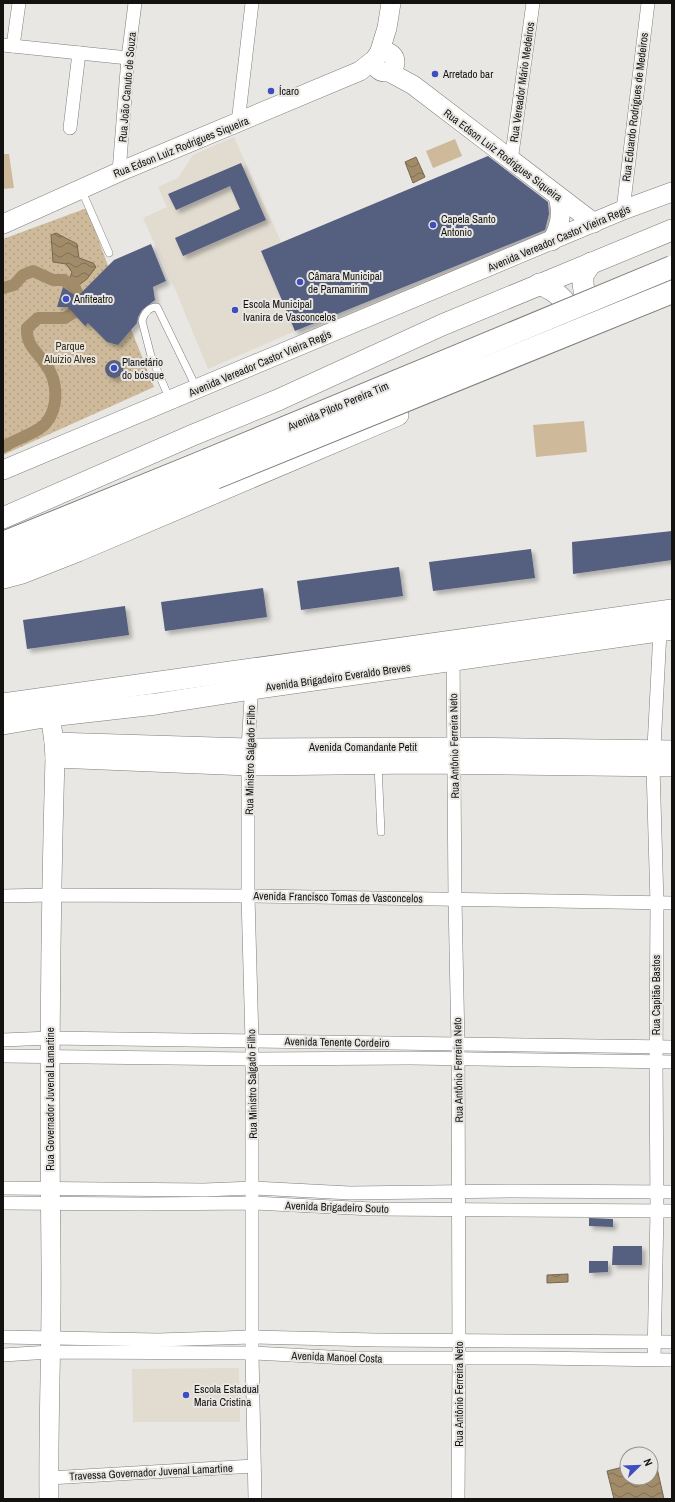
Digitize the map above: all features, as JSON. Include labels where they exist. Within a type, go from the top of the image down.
[{"type":"highway","name":"Avenida Piloto Pereira Tim","points":[[3,564],[211,469],[672,267]]},
{"type":"highway","name":"Avenida Piloto Pereira Tim","points":[[3,543],[211,469],[672,292]]},
{"type":"main road","points":[[3,518],[186,438],[278,400],[442,325],[672,230]]},
{"type":"main road","points":[[591,263],[583,276],[584,290],[590,305],[596,314],[616,321]]},
{"type":"main road","points":[[539,284],[552,289],[563,298],[572,318],[568,341]]},
{"type":"main road","points":[[3,578],[22,573],[78,551],[672,298]]},
{"type":"main road","name":"Avenida Brigadeiro Everaldo Breves","points":[[3,704],[49,708],[156,704],[252,689],[672,610]]},
{"type":"main road","name":"Avenida Brigadeiro Everaldo Breves","points":[[3,724],[49,708],[253,669],[453,652],[666,630]]},
{"type":"street","points":[[19,3],[8,45],[128,58]]},
{"type":"street","name":"Rua João Canuto de Souza","points":[[119,172],[128,58],[135,3]]},
{"type":"street","points":[[238,123],[252,3]]},
{"type":"street","points":[[382,64],[391,3]]},
{"type":"street","name":"Rua Vereador Mário Medeiros","points":[[511,161],[533,3]]},
{"type":"street","name":"Rua Eduardo Rodrigues de Medeiros","points":[[623,210],[648,3]]},
{"type":"street","points":[[70,128],[79,53]]},
{"type":"street","name":"Rua Edson Luiz Rodrigues Siqueira","points":[[3,224],[119,172],[382,64],[413,85],[594,223]]},
{"type":"street","name":"Avenida Vereador Castor Vieira Regis","points":[[3,470],[623,210],[672,192]]},
{"type":"street","points":[[552,241],[558,230],[560,220],[558,196]]},
{"type":"street","name":"Rua Capitão Bastos","points":[[654,1359],[657,1211],[657,903],[653,758],[666,630]]},
{"type":"street","name":"Rua Antônio Ferreira Neto","points":[[453,652],[459,1192],[458,1499]]},
{"type":"street","name":"Rua Ministro Salgado Filho","points":[[253,669],[248,757],[248,896],[252,1041],[252,1353],[255,1499]]},
{"type":"street","name":"Rua Governador Juvenal Lamartine","points":[[49,708],[54,750],[51,895],[51,1262],[49,1499]]},
{"type":"street","name":"Avenida Comandante Petit","points":[[54,750],[248,757],[378,764],[454,756]]},
{"type":"street","name":"Avenida Comandante Petit","points":[[248,757],[454,756],[653,758],[672,750]]},
{"type":"street","name":"Avenida Comandante Petit","points":[[653,758],[672,767]]},
{"type":"street","name":"Avenida Francisco Tomas de Vasconcelos","points":[[3,896],[248,896],[672,903]]},
{"type":"street","name":"Avenida Tenente Cordeiro","points":[[3,1040],[50,1047],[252,1059],[410,1058],[458,1060],[672,1062]]},
{"type":"street","name":"Avenida Tenente Cordeiro","points":[[3,1056],[50,1047],[252,1041],[672,1047]]},
{"type":"street","name":"Avenida Brigadeiro Souto","points":[[3,1188],[50,1195],[141,1204],[253,1203],[372,1209],[672,1211]]},
{"type":"street","name":"Avenida Brigadeiro Souto","points":[[3,1203],[50,1195],[253,1188],[350,1193],[672,1192]]},
{"type":"street","name":"Avenida Manoel Costa","points":[[3,1337],[50,1345],[348,1358],[672,1360]]},
{"type":"street","name":"Avenida Manoel Costa","points":[[3,1354],[50,1345],[252,1337],[375,1340],[672,1342]]},
{"type":"street","name":"Travessa Governador Juvenal Lamartine","points":[[49,1478],[254,1466]]},
{"type":"lane","points":[[81,189],[109,253]]},
{"type":"lane","points":[[170,400],[152,356],[142,321],[146,312],[153,307],[157,307],[197,389]]},
{"type":"lane","points":[[378,764],[381,832]]},
{"type":"shaded area","points":[[234,137],[281,242],[261,251],[295,331],[208,369],[175,289],[143,218],[167,207],[158,187],[178,178],[193,155]]},
{"type":"shaded area","name":"Escola Estadual Maria Cristina","points":[[239,1368],[240,1422],[133,1422],[132,1369]]},
{"type":"green space","points":[[455,139],[462,156],[433,168],[426,151]]},
{"type":"green space","points":[[3,154],[9,154],[14,188],[3,189]]},
{"type":"green space","name":"Parque Aluízio Alves","points":[[87,208],[131,329],[154,387],[3,455],[3,239]]},
{"type":"green space","points":[[584,421],[587,452],[536,457],[533,425]]},
{"type":"water","points":[[416,157],[425,177],[413,183],[405,162]]},
{"type":"water","points":[[56,233],[77,244],[79,258],[93,263],[96,267],[87,279],[75,288],[68,283],[72,272],[66,264],[53,262],[51,235]]},
{"type":"water","points":[[568,1274],[568,1282],[547,1283],[547,1275]]},
{"type":"water","points":[[619,1468],[619,1486],[659,1486],[659,1477],[664,1499],[614,1499],[607,1471]]},
{"type":"building","points":[[488,156],[548,202],[549,214],[545,230],[295,331],[261,251]]},
{"type":"building","points":[[241,163],[266,220],[183,256],[175,238],[240,209],[230,186],[176,210],[168,194]]},
{"type":"building","points":[[151,244],[166,281],[153,287],[155,300],[142,310],[138,317],[137,323],[118,345],[107,342],[88,323],[85,326],[68,307],[57,307],[63,287],[77,297],[114,260]]},
{"type":"building","name":"Planetário do bósque","points":[[114,360],[120,363],[123,369],[120,375],[114,378],[108,375],[105,369],[108,363]]},
{"type":"building","points":[[672,531],[672,560],[573,574],[572,542]]},
{"type":"building","points":[[531,549],[535,578],[433,591],[429,562]]},
{"type":"building","points":[[399,567],[403,596],[301,610],[297,581]]},
{"type":"building","points":[[263,588],[267,617],[165,631],[161,602]]},
{"type":"building","points":[[125,606],[129,635],[27,649],[23,620]]},
{"type":"building","points":[[589,1218],[613,1219],[613,1227],[589,1226]]},
{"type":"building","points":[[613,1246],[642,1246],[642,1265],[612,1265]]},
{"type":"building","points":[[589,1261],[608,1261],[608,1272],[589,1273]]},
{"type":"waterway","points":[[3,288],[14,285],[23,275],[33,271],[53,280],[64,280],[75,288],[78,295],[73,313],[65,318],[38,318],[27,328],[30,344],[50,371],[55,386],[55,402],[50,417],[43,426],[3,447]]},
{"type":"place","name":"Arretado bar","points":[[435,74]]},
{"type":"place","name":"Ícaro","points":[[271,91]]},
{"type":"place","name":"Capela Santo Antonio","points":[[433,225]]},
{"type":"place","name":"Câmara Municipal de Parnamirim","points":[[300,282]]},
{"type":"place","name":"Anfiteatro","points":[[66,299]]},
{"type":"place","name":"Escola Municipal Ivanira de Vasconcelos","points":[[235,310]]},
{"type":"place","name":"Planetário do bósque","points":[[114,368]]},
{"type":"place","name":"Escola Estadual Maria Cristina","points":[[186,1395]]}]
